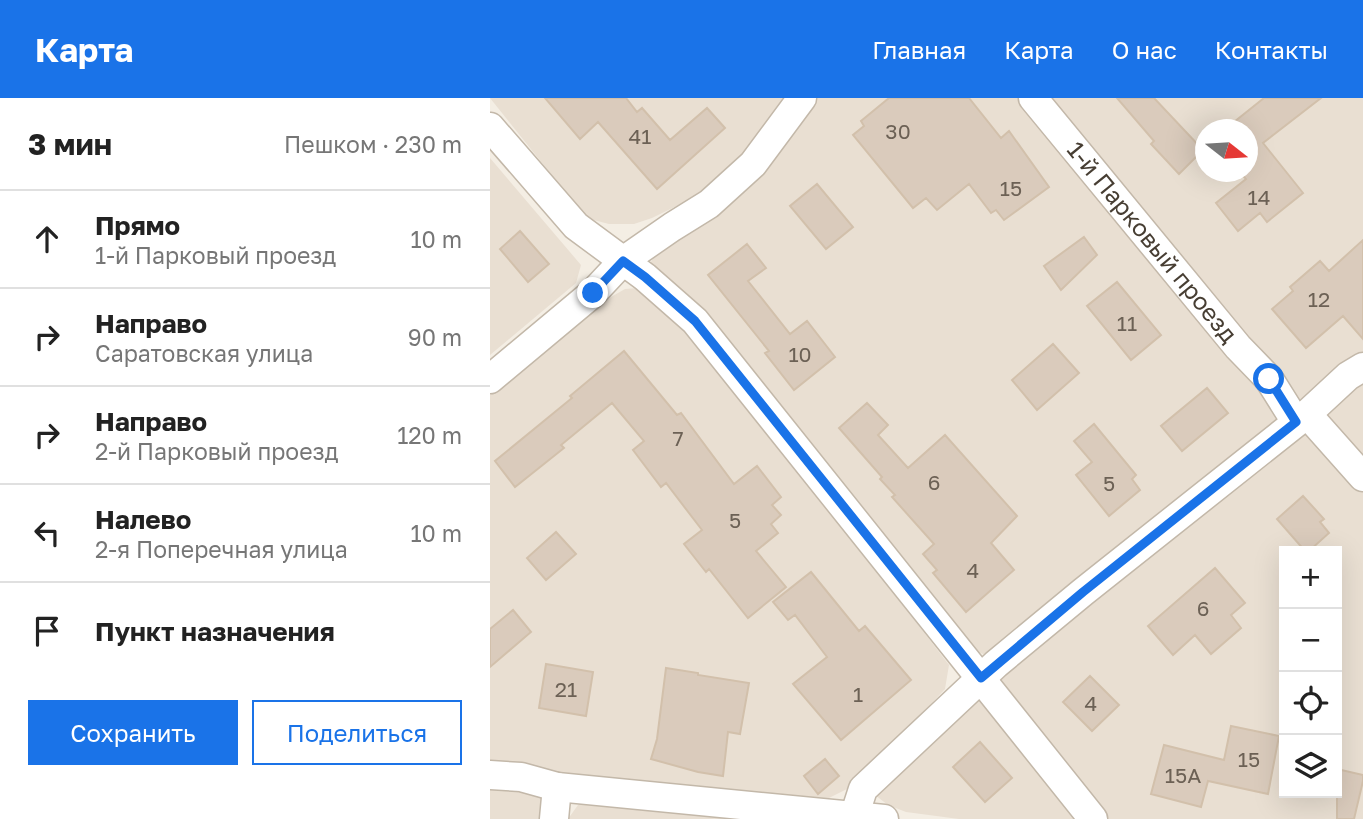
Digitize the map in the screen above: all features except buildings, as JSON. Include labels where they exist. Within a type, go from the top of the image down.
[{"type":"street","points":[[490,379],[593,293],[623,261],[709,204],[753,164],[802,98]]},
{"type":"street","name":"1-й Парковый проезд","points":[[1033,98],[1238,347],[1302,418],[1363,477]]},
{"type":"street","points":[[490,127],[576,226],[645,277],[695,321],[1093,819]]},
{"type":"street","points":[[854,817],[863,789],[981,678],[1083,592],[1302,418],[1348,376],[1363,367]]},
{"type":"street","points":[[490,775],[521,777],[557,787],[884,819]]},
{"type":"street","points":[[554,819],[557,787]]},
{"type":"shaded area","points":[[490,98],[788,98],[743,159],[701,194],[634,224],[609,224],[586,218]]},
{"type":"shaded area","points":[[818,98],[1020,98],[1262,385],[1278,419],[1269,432],[985,655],[972,649],[649,265],[657,252],[675,243],[716,212],[807,106]]},
{"type":"shaded area","points":[[1052,98],[1363,98],[1363,356],[1306,400],[1295,398],[1282,370],[1246,336],[1102,166]]},
{"type":"shaded area","points":[[490,158],[581,265],[576,283],[490,355]]},
{"type":"shaded area","points":[[637,288],[689,326],[949,665],[945,689],[853,786],[829,798],[804,802],[584,778],[511,763],[490,762],[490,395],[611,297],[625,289]]},
{"type":"shaded area","points":[[1363,381],[1363,465],[1324,413]]},
{"type":"shaded area","points":[[1312,434],[1363,490],[1363,819],[1103,819],[998,683],[999,671],[1296,436]]},
{"type":"shaded area","points":[[969,698],[987,701],[1077,819],[959,819],[906,812],[888,805],[875,795]]},
{"type":"shaded area","points":[[490,786],[541,794],[549,819],[490,819]]},
{"type":"shaded area","points":[[594,799],[781,819],[568,819],[578,805]]},
{"type":"route","points":[[593,293],[623,261],[695,321],[981,678],[1083,592],[1296,422],[1269,379]]}]
